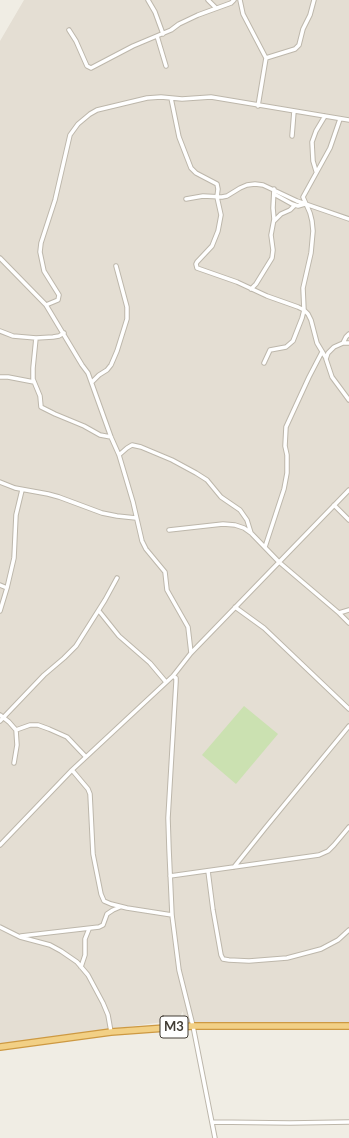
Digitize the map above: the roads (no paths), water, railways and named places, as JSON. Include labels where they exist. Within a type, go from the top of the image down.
[{"type":"highway","name":"M3","points":[[0,1047],[111,1032],[193,1026],[349,1026]]},
{"type":"street","points":[[148,0],[155,12],[163,34]]},
{"type":"street","points":[[208,0],[216,8]]},
{"type":"street","points":[[69,30],[90,68],[133,46],[163,34],[179,24],[231,3],[234,0]]},
{"type":"street","points":[[240,0],[244,14],[266,58],[258,106]]},
{"type":"street","points":[[266,58],[295,49],[299,45],[303,29],[310,15],[314,0]]},
{"type":"street","points":[[157,36],[166,66]]},
{"type":"street","points":[[46,305],[60,298],[44,270],[41,258],[41,247],[55,200],[72,132],[84,118],[90,114],[97,110],[153,97],[204,97],[218,98],[258,106],[349,120]]},
{"type":"street","points":[[171,98],[179,138],[191,168],[196,173],[216,184],[218,189],[217,197],[221,215],[218,231],[213,244],[198,262],[198,269],[237,282],[267,296],[304,310],[311,320],[316,343],[326,358],[326,362],[332,377],[349,400]]},
{"type":"street","points":[[292,136],[294,111]]},
{"type":"street","points":[[316,171],[312,161],[312,142],[316,131],[325,116]]},
{"type":"street","points":[[264,363],[270,350],[286,347],[293,341],[302,318],[304,310],[303,288],[311,253],[313,232],[310,213],[303,197],[330,148],[340,118]]},
{"type":"street","points":[[186,199],[203,196],[227,196],[240,188],[255,184],[274,189],[306,204],[349,219]]},
{"type":"street","points":[[251,289],[256,284],[272,258],[274,189]]},
{"type":"street","points":[[274,194],[298,206],[306,204]]},
{"type":"street","points":[[273,221],[295,205]]},
{"type":"street","points":[[0,258],[46,305],[88,373],[119,455],[142,542],[166,574],[167,590],[188,627],[191,653]]},
{"type":"street","points":[[92,382],[111,365],[117,351],[126,318],[127,307],[116,266]]},
{"type":"street","points":[[0,331],[10,335],[36,338],[55,337],[64,332]]},
{"type":"street","points":[[343,343],[349,334]]},
{"type":"street","points":[[36,338],[33,368],[34,382],[39,394],[40,405],[42,408],[84,426],[100,435],[111,437]]},
{"type":"street","points":[[326,358],[331,350],[343,343],[349,343]]},
{"type":"street","points":[[265,547],[284,489],[287,454],[285,446],[286,427],[322,352]]},
{"type":"street","points":[[0,377],[34,382]]},
{"type":"street","points":[[119,455],[132,445],[141,447],[196,473],[207,480],[221,497],[240,510],[247,520],[250,534]]},
{"type":"street","points":[[0,482],[22,490],[59,497],[102,513],[136,518]]},
{"type":"street","points":[[0,611],[14,558],[16,515],[22,490]]},
{"type":"street","points":[[0,846],[72,770],[173,676],[191,653],[349,490]]},
{"type":"street","points":[[334,505],[349,520]]},
{"type":"street","points":[[169,530],[229,524],[239,526],[265,547],[279,562],[349,623]]},
{"type":"street","points":[[0,721],[2,716],[44,675],[72,651],[117,578]]},
{"type":"street","points":[[0,585],[7,588]]},
{"type":"street","points":[[235,608],[264,628],[349,709]]},
{"type":"street","points":[[339,613],[349,610]]},
{"type":"street","points":[[98,611],[119,636],[150,663],[166,682]]},
{"type":"street","points":[[173,676],[176,678],[176,682],[168,818],[172,915],[179,970],[193,1026],[215,1138]]},
{"type":"street","points":[[2,716],[12,724],[16,730],[17,745],[14,763]]},
{"type":"street","points":[[16,730],[38,725],[49,729],[67,737],[86,757]]},
{"type":"street","points":[[234,867],[349,726]]},
{"type":"street","points":[[72,770],[88,789],[90,794],[93,854],[102,897],[107,902],[120,906],[172,915]]},
{"type":"street","points":[[170,876],[324,853],[334,845],[349,827]]},
{"type":"street","points":[[208,871],[213,910],[221,955],[223,958],[229,960],[249,961],[287,958],[321,949],[338,940],[349,930]]},
{"type":"street","points":[[20,936],[89,929],[101,926],[107,914],[120,906]]},
{"type":"street","points":[[0,927],[20,936],[44,943],[61,951],[71,957],[82,967],[103,1003],[108,1015],[111,1032]]},
{"type":"street","points":[[82,967],[85,954],[85,939],[89,929]]},
{"type":"street","points":[[212,1122],[349,1122]]}]
